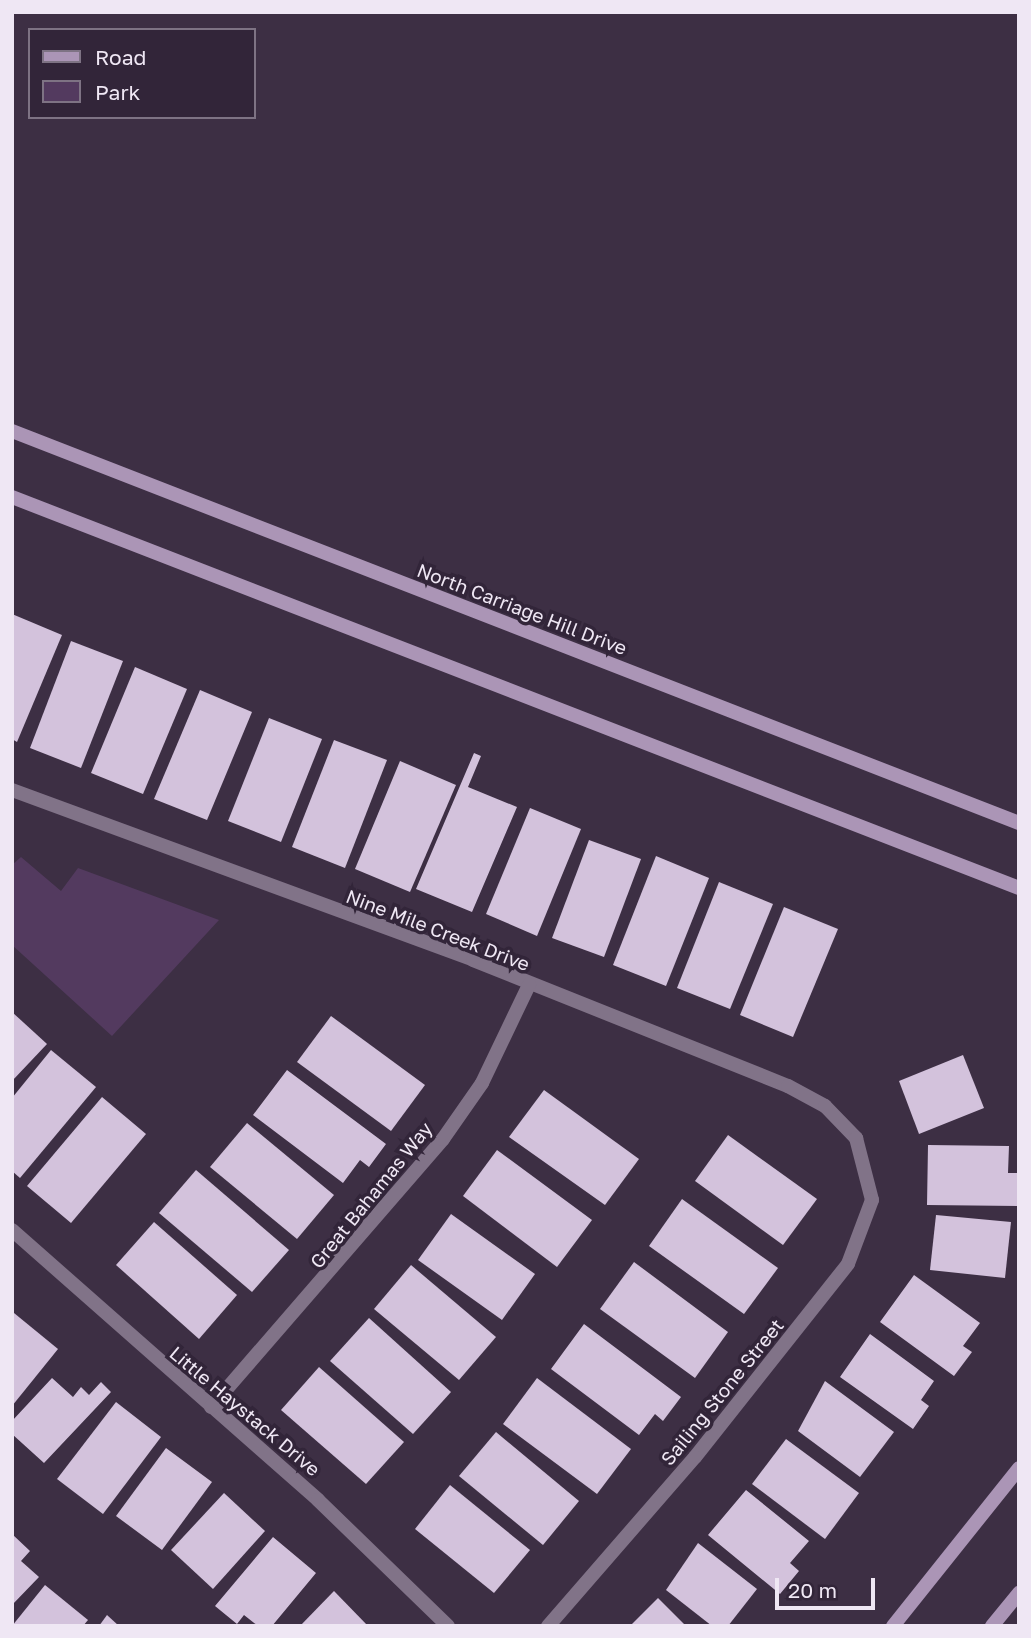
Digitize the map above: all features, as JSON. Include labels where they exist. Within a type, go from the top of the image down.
[{"type":"street","name":"North Carriage Hill Drive","points":[[12,431],[1019,823]]},
{"type":"street","points":[[12,497],[1019,888]]},
{"type":"street","name":"Nine Mile Creek Drive","points":[[12,790],[528,985],[810,1096],[842,1120],[866,1157]]},
{"type":"street","name":"Great Bahamas Way","points":[[211,1407],[443,1139],[482,1083],[528,985]]},
{"type":"street","name":"Sailing Stone Street","points":[[548,1626],[695,1457],[848,1264],[871,1211],[866,1157]]},
{"type":"street","name":"Little Haystack Drive","points":[[12,1230],[211,1407],[448,1626]]},
{"type":"street","points":[[892,1626],[1019,1468]]},
{"type":"street","points":[[992,1626],[1019,1592]]},
{"type":"green space","points":[[21,857],[61,891],[78,868],[219,920],[112,1036],[12,945],[12,865]]},
{"type":"building","points":[[12,614],[62,635],[17,742],[12,739]]},
{"type":"building","points":[[71,641],[123,661],[81,768],[30,748]]},
{"type":"building","points":[[135,667],[187,689],[143,794],[91,773]]},
{"type":"building","points":[[200,690],[252,712],[207,820],[154,799]]},
{"type":"building","points":[[269,718],[322,739],[281,842],[228,821]]},
{"type":"building","points":[[334,740],[387,760],[345,868],[292,847]]},
{"type":"building","points":[[474,753],[481,756],[468,787],[517,807],[472,912],[416,889]]},
{"type":"building","points":[[400,761],[456,785],[410,892],[355,869]]},
{"type":"building","points":[[530,808],[581,829],[537,936],[486,914]]},
{"type":"building","points":[[589,840],[641,859],[604,957],[552,938]]},
{"type":"building","points":[[656,856],[709,878],[666,986],[613,965]]},
{"type":"building","points":[[719,882],[773,904],[730,1009],[677,988]]},
{"type":"building","points":[[784,907],[838,929],[793,1037],[740,1015]]},
{"type":"building","points":[[12,1012],[47,1044],[12,1081]]},
{"type":"building","points":[[331,1016],[425,1085],[391,1131],[297,1062]]},
{"type":"building","points":[[51,1050],[96,1087],[20,1178],[12,1171],[12,1098]]},
{"type":"building","points":[[963,1055],[984,1108],[919,1134],[899,1081]]},
{"type":"building","points":[[287,1070],[386,1144],[369,1167],[360,1160],[343,1183],[253,1115]]},
{"type":"building","points":[[544,1090],[639,1159],[605,1205],[509,1137]]},
{"type":"building","points":[[102,1097],[146,1134],[71,1223],[27,1186]]},
{"type":"building","points":[[247,1123],[334,1195],[297,1239],[210,1167]]},
{"type":"building","points":[[728,1135],[817,1199],[783,1245],[695,1181]]},
{"type":"building","points":[[928,1145],[1009,1146],[1008,1173],[1019,1173],[1019,1206],[927,1205]]},
{"type":"building","points":[[497,1150],[592,1220],[557,1267],[463,1196]]},
{"type":"building","points":[[196,1170],[289,1250],[252,1292],[159,1213]]},
{"type":"building","points":[[682,1199],[778,1268],[744,1314],[649,1246]]},
{"type":"building","points":[[451,1214],[535,1274],[502,1320],[418,1260]]},
{"type":"building","points":[[936,1215],[1011,1222],[1005,1278],[930,1270]]},
{"type":"building","points":[[154,1222],[237,1295],[199,1339],[116,1265]]},
{"type":"building","points":[[634,1262],[728,1332],[695,1378],[600,1309]]},
{"type":"building","points":[[411,1265],[496,1337],[459,1380],[374,1309]]},
{"type":"building","points":[[914,1275],[980,1323],[963,1346],[972,1352],[954,1376],[880,1322]]},
{"type":"building","points":[[14,1313],[58,1349],[12,1406],[12,1315]]},
{"type":"building","points":[[369,1318],[451,1392],[413,1434],[330,1361]]},
{"type":"building","points":[[584,1324],[681,1397],[663,1421],[655,1414],[639,1435],[551,1369]]},
{"type":"building","points":[[870,1334],[934,1381],[921,1400],[929,1406],[913,1429],[840,1377]]},
{"type":"building","points":[[319,1367],[404,1442],[366,1484],[281,1410]]},
{"type":"building","points":[[52,1378],[73,1397],[81,1387],[89,1395],[101,1382],[111,1392],[44,1463],[12,1434],[12,1421]]},
{"type":"building","points":[[537,1378],[631,1449],[597,1494],[503,1424]]},
{"type":"building","points":[[825,1381],[894,1432],[860,1477],[798,1431]]},
{"type":"building","points":[[116,1402],[161,1437],[103,1514],[57,1479]]},
{"type":"building","points":[[496,1432],[579,1501],[543,1545],[459,1476]]},
{"type":"building","points":[[786,1439],[859,1493],[825,1539],[752,1484]]},
{"type":"building","points":[[166,1448],[212,1482],[162,1550],[116,1516]]},
{"type":"building","points":[[450,1485],[530,1550],[494,1593],[415,1529]]},
{"type":"building","points":[[746,1490],[809,1541],[790,1563],[799,1571],[780,1594],[708,1535]]},
{"type":"building","points":[[224,1493],[265,1531],[213,1589],[171,1550]]},
{"type":"building","points":[[12,1534],[30,1551],[21,1561],[39,1577],[12,1605]]},
{"type":"building","points":[[273,1537],[316,1573],[272,1626],[258,1626],[244,1615],[237,1624],[215,1606]]},
{"type":"building","points":[[698,1543],[757,1589],[728,1626],[712,1626],[666,1590]]},
{"type":"building","points":[[45,1585],[88,1620],[83,1626],[12,1626]]},
{"type":"building","points":[[334,1591],[368,1626],[300,1626]]},
{"type":"building","points":[[658,1598],[686,1626],[630,1626]]},
{"type":"building","points":[[107,1615],[119,1626],[99,1626]]}]
